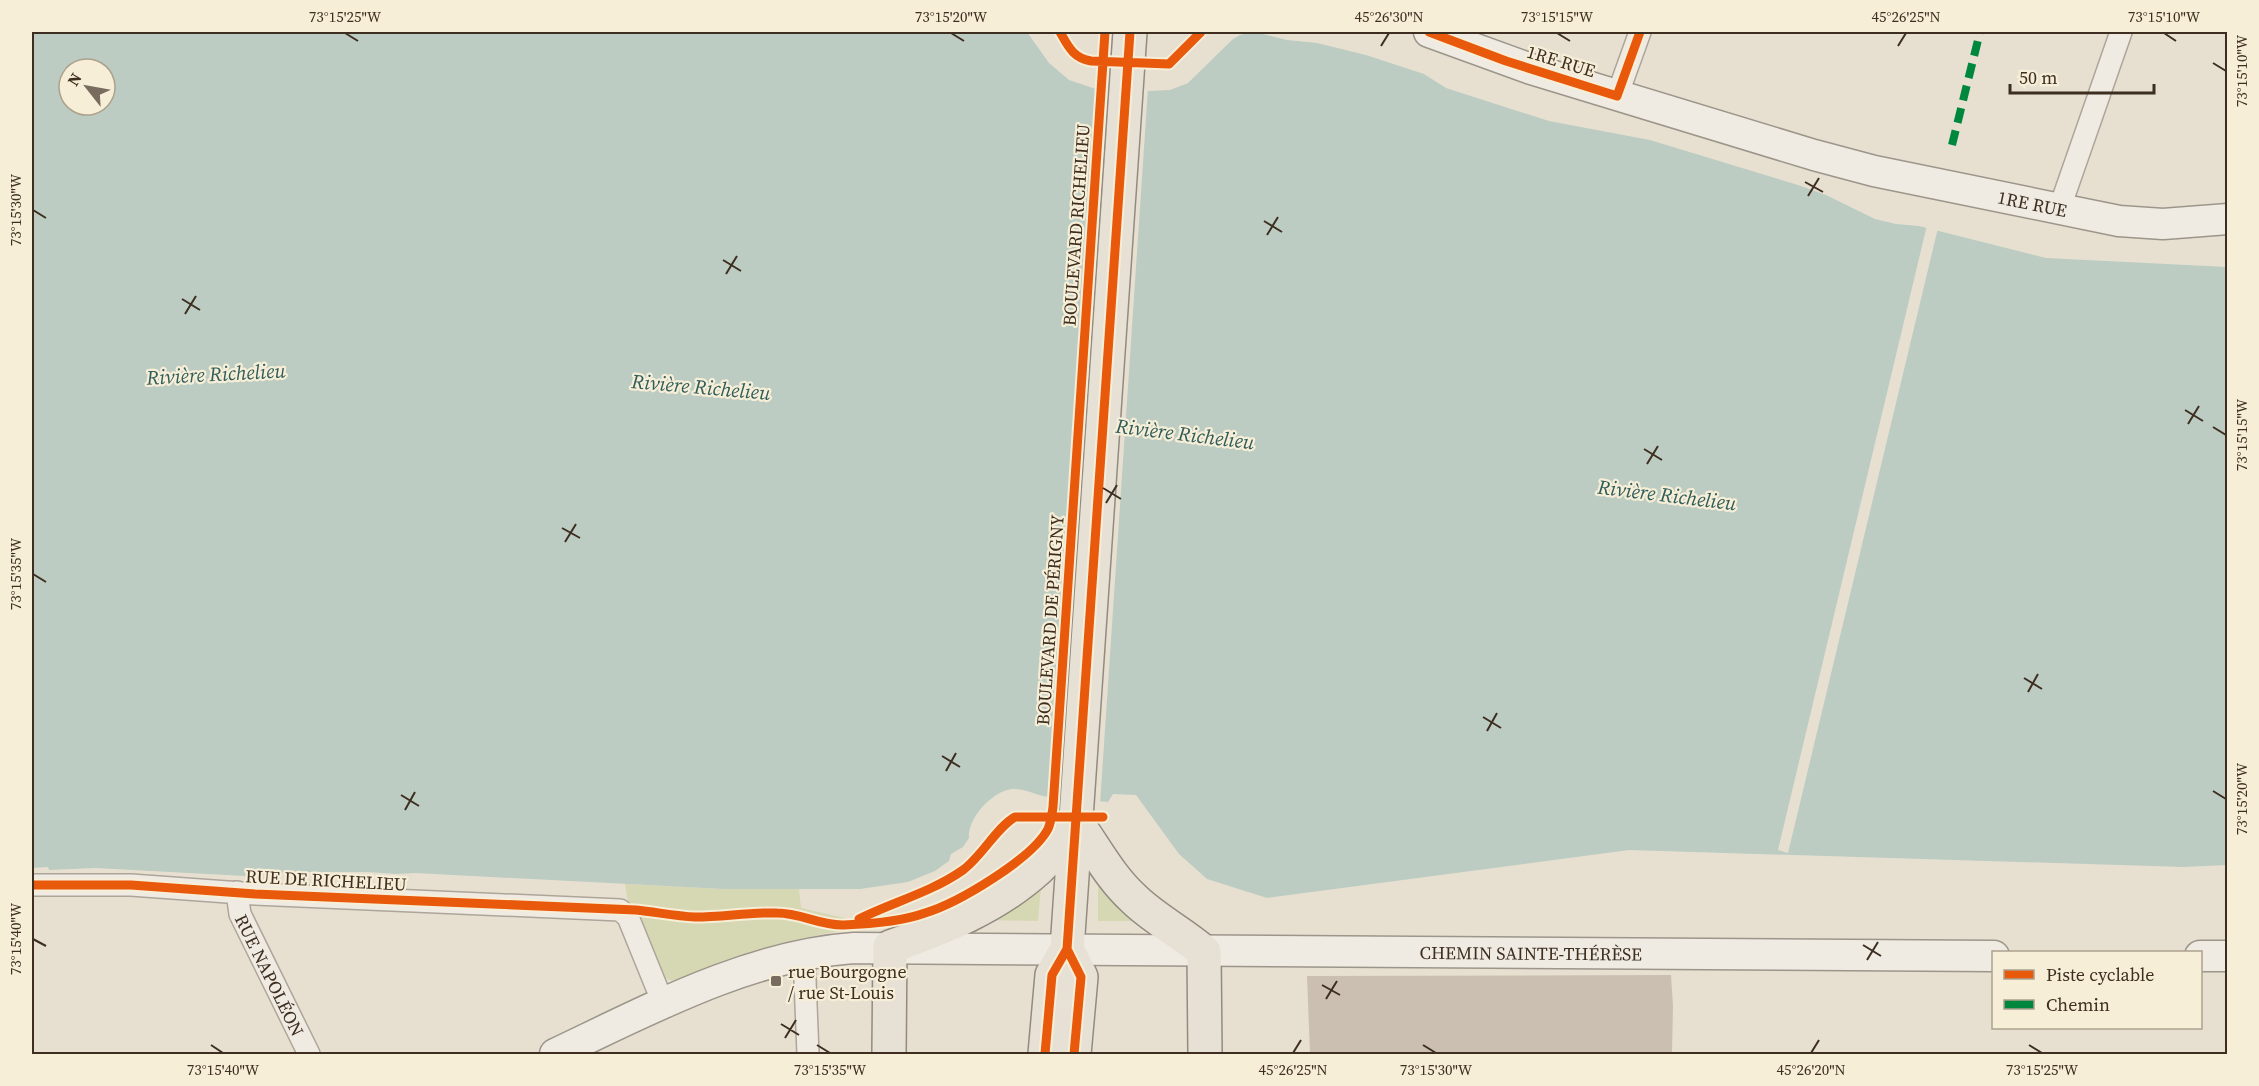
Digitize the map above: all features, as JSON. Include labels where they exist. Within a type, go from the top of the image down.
[{"type":"main road","points":[[1045,1054],[1052,975],[1067,949],[1130,32]]},
{"type":"main road","points":[[889,1054],[890,947],[958,921],[998,898],[1037,870],[1077,823]]},
{"type":"main road","points":[[1077,823],[1128,893],[1144,908],[1183,934],[1203,952],[1205,1054]]},
{"type":"main road","points":[[1067,949],[1080,977],[1074,1054]]},
{"type":"street","name":"1RE RUE","points":[[1429,32],[1506,61],[1617,96],[1854,166],[1951,189],[2139,223],[2184,223],[2228,219]]},
{"type":"street","points":[[1617,96],[1640,32]]},
{"type":"street","points":[[2059,210],[2121,32]]},
{"type":"street","name":"RUE DE RICHELIEU","points":[[32,885],[131,885],[620,910],[628,917],[663,1003]]},
{"type":"street","name":"RUE NAPOLÉON","points":[[237,892],[240,914],[309,1054]]},
{"type":"street","name":"CHEMIN SAINTE-THÉRÈSE","points":[[555,1054],[663,1003],[710,984],[804,954],[841,949],[890,947],[1203,952],[1992,956]]},
{"type":"street","points":[[804,954],[808,1054]]},
{"type":"street","points":[[2202,956],[2228,956]]},
{"type":"green space","points":[[1098,876],[1146,921],[1098,921]]},
{"type":"green space","points":[[625,884],[724,889],[799,889],[801,908],[845,918],[849,930],[784,943],[679,980],[670,980],[660,972],[636,910],[628,902]]},
{"type":"green space","points":[[1041,887],[1038,921],[983,920]]},
{"type":"water","name":"Rivière Richelieu","points":[[32,32],[1027,32],[1049,63],[1069,80],[1096,89],[1150,91],[1170,90],[1188,83],[1233,39],[1248,33],[1263,34],[1287,40],[1317,43],[1366,55],[1424,74],[1446,88],[1549,121],[1650,140],[1798,185],[1826,195],[1875,219],[1919,226],[2046,258],[2227,267],[2227,865],[2183,867],[1629,850],[1267,898],[1207,879],[1179,854],[1136,795],[1113,794],[1108,802],[1048,797],[1012,789],[997,795],[982,807],[972,823],[969,838],[963,847],[951,854],[949,861],[935,871],[908,882],[860,889],[724,889],[415,873],[291,872],[245,876],[95,868],[49,870],[48,867],[32,868]]},
{"type":"pier","points":[[1098,86],[1148,88],[1100,804],[1050,800]]},
{"type":"pier","points":[[1927,225],[1938,228],[1788,853],[1778,850]]},
{"type":"building","points":[[1671,975],[1672,1054],[1310,1054],[1307,976]]},
{"type":"marked path","points":[[1952,145],[1980,32]]},
{"type":"cycle path","points":[[1060,32],[1072,51],[1091,61],[1169,64],[1201,32]]},
{"type":"cycle path","name":"BOULEVARD RICHELIEU","points":[[32,885],[131,885],[255,894],[636,910],[695,917],[777,913],[827,924],[844,925],[895,920],[925,913],[956,900],[1011,866],[1027,853],[1048,829],[1053,807],[1105,32]]},
{"type":"cycle path","points":[[1045,1054],[1052,975],[1067,949],[1130,32]]},
{"type":"cycle path","points":[[1429,32],[1506,61],[1617,96],[1640,32]]},
{"type":"cycle path","points":[[859,919],[951,878],[970,864],[1015,817],[1103,817]]},
{"type":"cycle path","points":[[1067,949],[1081,977],[1074,1054]]},
{"type":"place","name":"rue Bourgogne / rue St-Louis","points":[[776,981]]}]
